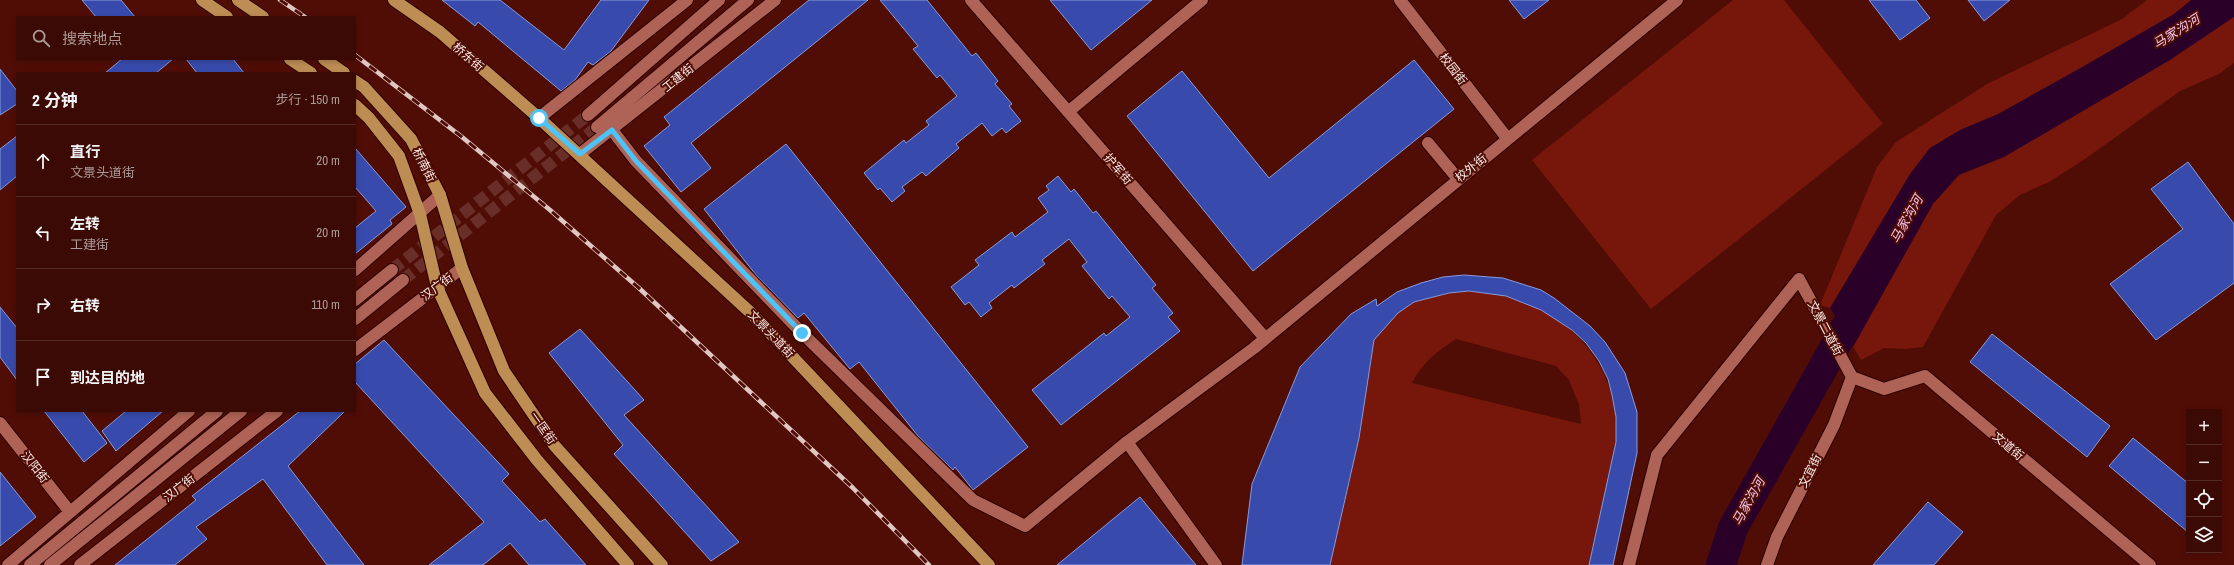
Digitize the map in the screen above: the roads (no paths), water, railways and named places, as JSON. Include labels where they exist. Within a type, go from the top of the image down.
[{"type":"main road","points":[[202,0],[226,16]]},
{"type":"main road","points":[[238,0],[262,16]]},
{"type":"main road","name":"桥东街","points":[[394,0],[440,32],[539,118]]},
{"type":"main road","points":[[292,60],[310,72]]},
{"type":"main road","points":[[325,60],[343,72]]},
{"type":"main road","name":"桥南街","points":[[356,82],[364,87],[412,139],[440,195],[462,268]]},
{"type":"main road","name":"桥南街","points":[[356,107],[369,118],[399,156],[420,214],[437,287]]},
{"type":"main road","name":"文景头道街","points":[[539,118],[580,154],[752,314],[989,565]]},
{"type":"main road","name":"一匡街","points":[[462,268],[509,377],[554,445],[662,565]]},
{"type":"main road","name":"一匡街","points":[[437,287],[485,393],[537,460],[628,565]]},
{"type":"street","points":[[539,118],[673,4],[687,0]]},
{"type":"street","points":[[588,115],[719,0]]},
{"type":"street","name":"工建街","points":[[597,127],[748,0]]},
{"type":"street","name":"工建街","points":[[580,154],[775,0]]},
{"type":"street","name":"护军街","points":[[970,0],[1265,338]]},
{"type":"street","points":[[1068,112],[1202,0]]},
{"type":"street","name":"校园街","points":[[1400,0],[1507,138]]},
{"type":"street","name":"校外街","points":[[612,130],[636,161],[802,333],[973,500],[1025,526],[1127,442],[1254,348],[1507,138],[1677,0]]},
{"type":"street","points":[[1428,143],[1458,179]]},
{"type":"street","points":[[356,269],[440,195]]},
{"type":"street","name":"汉广街","points":[[356,349],[462,268]]},
{"type":"street","points":[[356,299],[392,270]]},
{"type":"street","name":"文景二道街","points":[[1628,565],[1656,455],[1799,278],[1852,377]]},
{"type":"street","points":[[356,318],[403,280]]},
{"type":"street","name":"文道街","points":[[1852,377],[1884,389],[1925,376],[2150,565]]},
{"type":"street","name":"文宜街","points":[[1767,565],[1777,537],[1834,425],[1852,377]]},
{"type":"street","points":[[8,565],[188,412]]},
{"type":"street","points":[[30,565],[216,412]]},
{"type":"street","name":"汉广街","points":[[50,565],[240,412]]},
{"type":"street","name":"汉广街","points":[[80,565],[276,412]]},
{"type":"street","name":"汉阳街","points":[[0,423],[70,512]]},
{"type":"street","points":[[1127,442],[1216,565]]},
{"type":"water","points":[[2191,0],[2234,0],[2234,17],[2170,60],[2004,157],[1959,175],[1933,204],[1853,347],[1830,308],[1910,174],[1930,148],[1960,130],[1998,114],[2084,66],[2174,14]]},
{"type":"waterway","name":"马家沟河","points":[[1721,565],[1733,528],[1864,295]]},
{"type":"tunnel","points":[[392,270],[588,115]]},
{"type":"tunnel","points":[[403,280],[597,127]]},
{"type":"railway","points":[[280,0],[304,16]]},
{"type":"railway","points":[[356,56],[462,137],[550,210],[640,289],[853,488],[929,565]]}]
